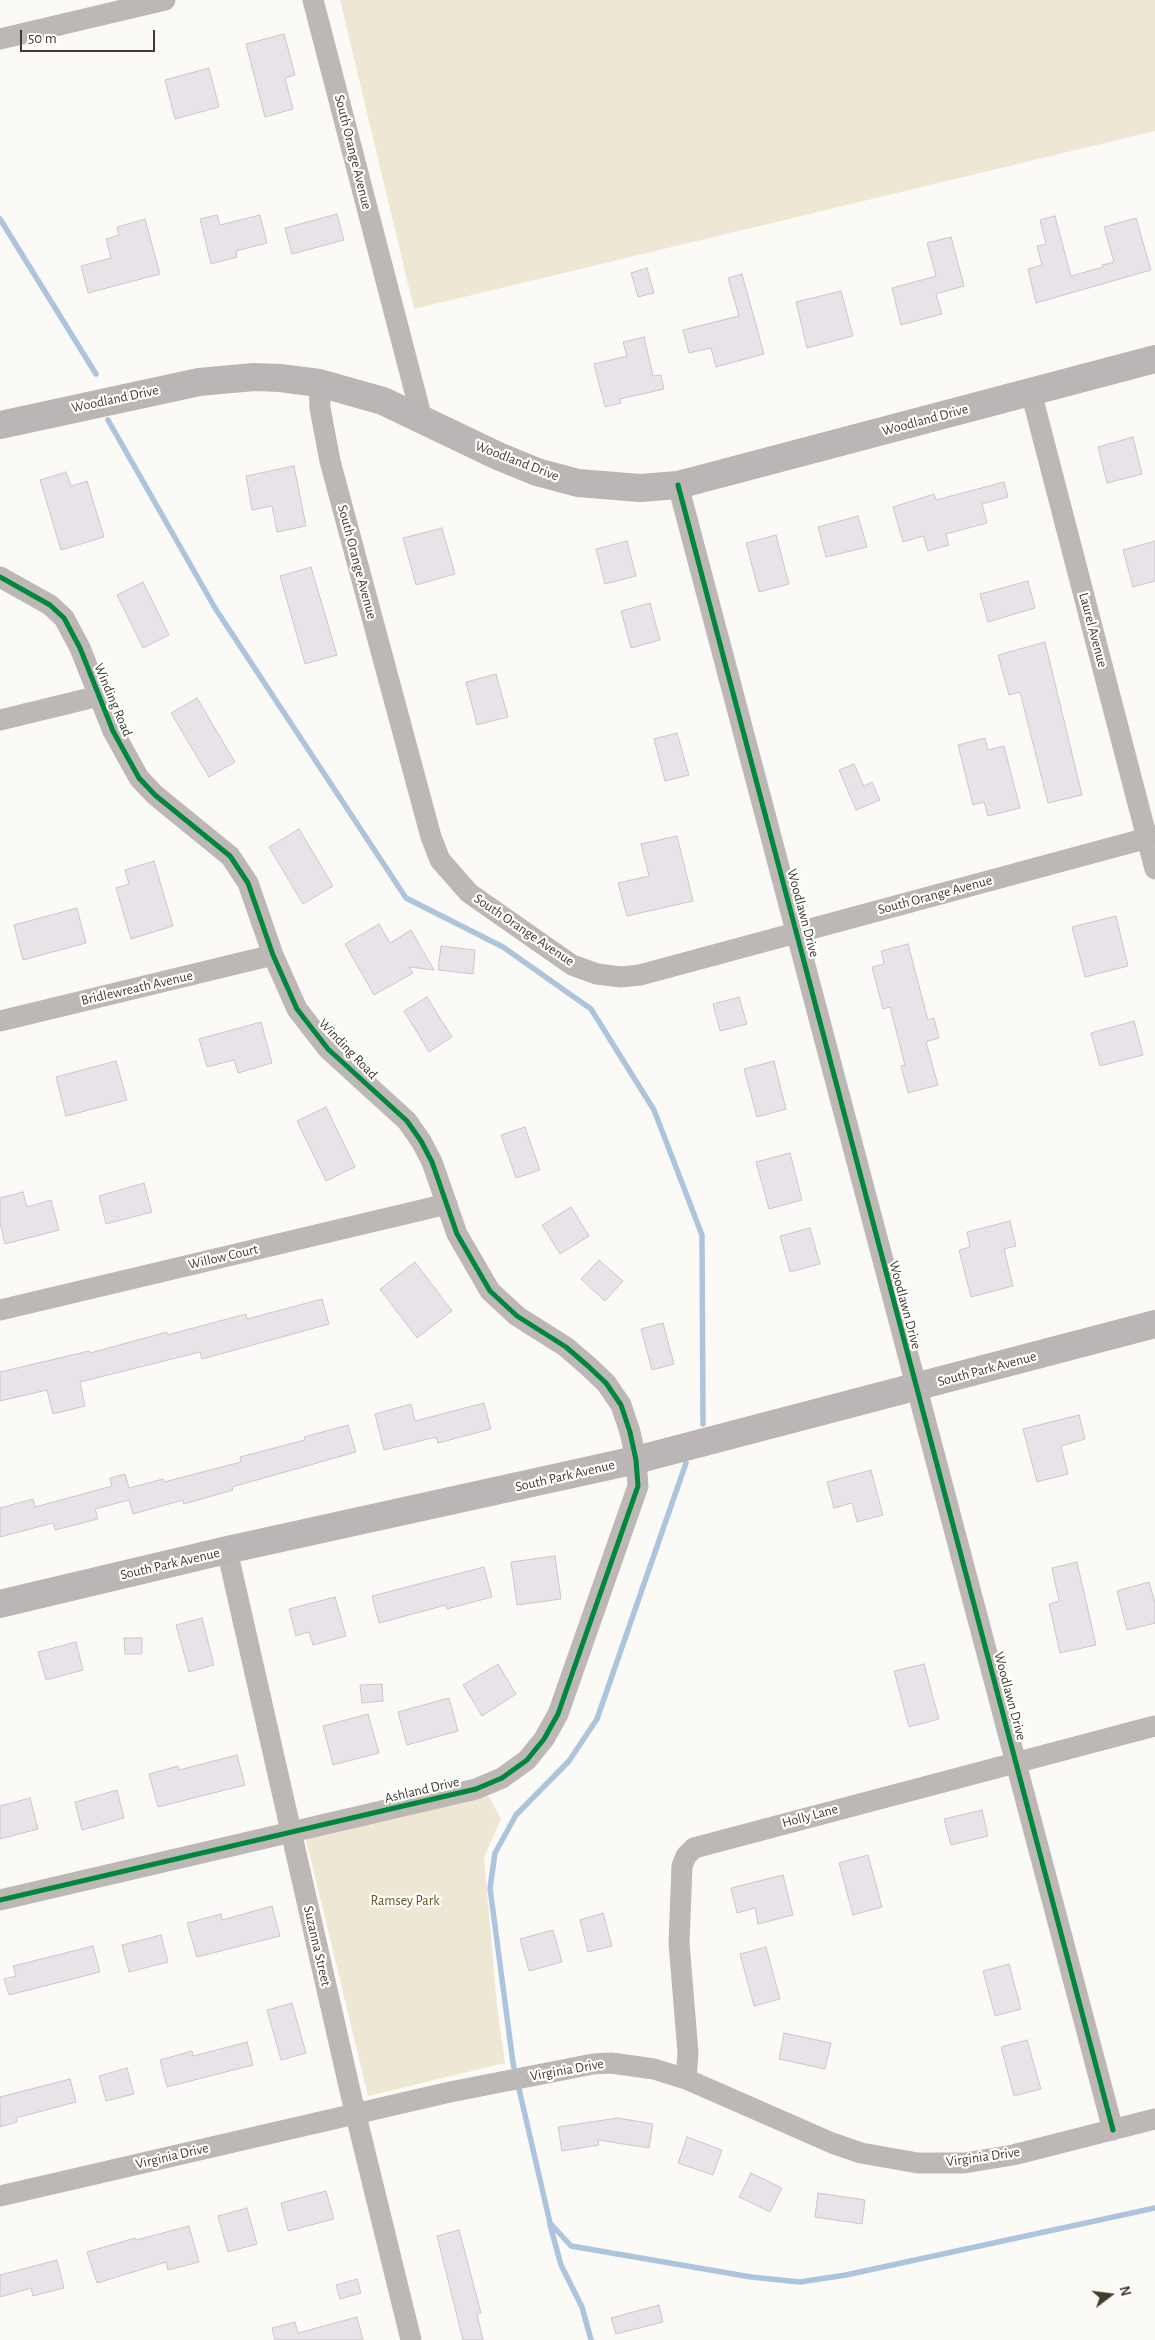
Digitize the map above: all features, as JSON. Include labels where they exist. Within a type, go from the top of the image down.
[{"type":"main road","name":"Woodland Drive","points":[[0,425],[161,389],[218,379],[254,376],[319,383],[383,401],[498,456],[537,472],[578,483],[640,488],[678,485],[1155,359]]},
{"type":"main road","name":"South Park Avenue","points":[[0,1604],[227,1550],[636,1460],[1155,1324]]},
{"type":"street","points":[[0,39],[165,0]]},
{"type":"street","name":"South Orange Avenue","points":[[314,0],[422,419]]},
{"type":"street","name":"South Orange Avenue","points":[[319,383],[320,408],[330,461],[428,827],[440,860],[469,893],[572,965],[597,974],[621,977],[640,975],[1151,837]]},
{"type":"street","name":"Laurel Avenue","points":[[1031,392],[1151,837],[1155,869]]},
{"type":"street","name":"Woodlawn Drive","points":[[678,485],[1113,2130]]},
{"type":"street","name":"Winding Road","points":[[0,577],[50,605],[64,618],[80,648],[113,731],[139,778],[155,795],[230,856],[248,883],[273,955],[297,1009],[311,1028],[341,1061],[407,1121],[421,1141],[447,1204],[457,1234],[490,1291],[517,1316],[566,1347],[606,1383],[621,1405],[630,1432],[636,1460]]},
{"type":"street","points":[[0,720],[99,696]]},
{"type":"street","name":"Bridlewreath Avenue","points":[[0,1021],[273,955]]},
{"type":"street","name":"Willow Court","points":[[0,1310],[447,1204]]},
{"type":"street","name":"Ashland Drive","points":[[0,1900],[476,1789],[502,1778],[526,1760],[544,1739],[558,1714],[638,1486],[636,1460]]},
{"type":"street","name":"Suzanna Street","points":[[227,1550],[355,2113],[411,2340]]},
{"type":"street","name":"Holly Lane","points":[[686,2079],[688,2053],[678,1943],[682,1866],[690,1851],[698,1846],[1155,1726]]},
{"type":"street","name":"Virginia Drive","points":[[0,2196],[355,2113],[507,2081],[611,2063],[654,2069],[686,2079],[832,2143],[861,2153],[918,2163],[964,2163],[1013,2155],[1155,2119]]},
{"type":"green space","points":[[340,0],[1155,0],[1155,131],[414,309]]},
{"type":"green space","name":"Ramsey Park","points":[[489,1796],[501,1819],[484,1857],[497,2006],[505,2063],[368,2096],[306,1839]]},
{"type":"building","points":[[284,34],[295,75],[285,78],[293,109],[265,117],[246,44]]},
{"type":"building","points":[[209,68],[219,107],[175,119],[165,80]]},
{"type":"building","points":[[337,214],[344,240],[292,254],[285,228]]},
{"type":"building","points":[[217,215],[220,225],[260,215],[267,243],[236,251],[237,257],[211,264],[200,219]]},
{"type":"building","points":[[1055,216],[1071,276],[1114,262],[1104,227],[1136,218],[1151,270],[1036,303],[1028,269],[1042,265],[1037,246],[1046,244],[1040,220]]},
{"type":"building","points":[[145,219],[160,274],[88,293],[81,266],[111,258],[106,239],[119,235],[117,227]]},
{"type":"building","points":[[951,237],[964,286],[936,294],[942,314],[901,325],[892,288],[936,276],[927,243]]},
{"type":"building","points":[[647,268],[654,293],[638,297],[631,273]]},
{"type":"building","points":[[742,274],[764,354],[716,367],[711,348],[689,353],[683,330],[739,316],[728,278]]},
{"type":"building","points":[[841,291],[853,336],[807,348],[796,302]]},
{"type":"building","points":[[644,337],[653,376],[661,375],[664,389],[620,399],[621,403],[605,407],[594,364],[627,356],[623,342]]},
{"type":"building","points":[[1133,437],[1142,474],[1107,483],[1098,447]]},
{"type":"building","points":[[294,466],[306,526],[277,532],[272,506],[252,510],[246,476]]},
{"type":"building","points":[[66,472],[71,486],[87,481],[104,537],[61,550],[40,480]]},
{"type":"building","points":[[1004,482],[1008,497],[982,504],[987,523],[946,534],[949,545],[928,551],[923,536],[903,542],[893,507],[934,494],[936,500]]},
{"type":"building","points":[[858,516],[867,547],[826,557],[818,527]]},
{"type":"building","points":[[442,528],[455,574],[416,585],[403,538]]},
{"type":"building","points":[[776,535],[789,584],[759,592],[746,543]]},
{"type":"building","points":[[627,541],[636,576],[605,584],[596,549]]},
{"type":"building","points":[[1155,541],[1155,581],[1133,587],[1123,550]]},
{"type":"building","points":[[311,567],[337,655],[305,664],[280,576]]},
{"type":"building","points":[[1028,581],[1035,608],[988,622],[980,594]]},
{"type":"building","points":[[143,582],[169,635],[143,648],[117,595]]},
{"type":"building","points":[[650,603],[660,640],[631,648],[621,611]]},
{"type":"building","points":[[1045,642],[1082,795],[1048,803],[1020,692],[1009,695],[998,655]]},
{"type":"building","points":[[496,674],[508,717],[477,725],[466,682]]},
{"type":"building","points":[[197,698],[235,762],[209,777],[171,713]]},
{"type":"building","points":[[677,733],[689,775],[665,781],[654,739]]},
{"type":"building","points":[[985,738],[988,750],[1004,746],[1020,808],[988,816],[984,802],[973,805],[958,745]]},
{"type":"building","points":[[854,764],[864,786],[872,782],[880,800],[856,810],[839,770]]},
{"type":"building","points":[[299,829],[333,886],[303,904],[269,847]]},
{"type":"building","points":[[677,836],[693,901],[627,916],[618,883],[649,876],[641,844]]},
{"type":"building","points":[[154,861],[173,926],[131,939],[116,888],[129,884],[125,870]]},
{"type":"building","points":[[77,908],[86,943],[23,960],[14,925]]},
{"type":"building","points":[[1116,916],[1128,966],[1085,977],[1072,927]]},
{"type":"building","points":[[379,924],[390,943],[411,930],[434,970],[409,967],[413,973],[374,995],[345,944]]},
{"type":"building","points":[[908,944],[928,1020],[934,1018],[939,1038],[926,1042],[938,1085],[908,1093],[901,1066],[905,1065],[890,1007],[883,1009],[872,967],[884,964],[881,951]]},
{"type":"building","points":[[441,946],[475,950],[473,974],[438,970]]},
{"type":"building","points":[[427,997],[452,1037],[429,1052],[404,1011]]},
{"type":"building","points":[[739,997],[747,1024],[720,1031],[713,1004]]},
{"type":"building","points":[[1134,1021],[1143,1055],[1100,1066],[1091,1033]]},
{"type":"building","points":[[261,1022],[272,1063],[238,1073],[234,1060],[207,1067],[199,1039]]},
{"type":"building","points":[[116,1061],[127,1100],[66,1116],[56,1077]]},
{"type":"building","points":[[774,1061],[786,1109],[757,1117],[744,1069]]},
{"type":"building","points":[[326,1107],[355,1167],[326,1181],[297,1121]]},
{"type":"building","points":[[525,1127],[540,1170],[516,1178],[501,1135]]},
{"type":"building","points":[[790,1153],[802,1200],[769,1209],[756,1162]]},
{"type":"building","points":[[144,1183],[152,1212],[106,1224],[99,1196]]},
{"type":"building","points":[[23,1192],[27,1207],[51,1200],[59,1230],[5,1244],[0,1223],[0,1198]]},
{"type":"building","points":[[571,1207],[589,1236],[560,1254],[542,1225]]},
{"type":"building","points":[[1010,1221],[1016,1246],[1004,1249],[1013,1286],[971,1297],[959,1250],[970,1247],[967,1232]]},
{"type":"building","points":[[810,1228],[820,1264],[790,1272],[780,1236]]},
{"type":"building","points":[[599,1260],[623,1281],[605,1301],[581,1279]]},
{"type":"building","points":[[415,1262],[452,1311],[417,1338],[380,1289]]},
{"type":"building","points":[[322,1299],[329,1324],[202,1359],[200,1352],[80,1382],[85,1406],[53,1414],[47,1390],[0,1401],[0,1372],[89,1351],[90,1353],[167,1332],[167,1335],[246,1314],[247,1319]]},
{"type":"building","points":[[663,1323],[674,1364],[652,1370],[641,1329]]},
{"type":"building","points":[[484,1403],[491,1429],[438,1443],[436,1437],[384,1450],[375,1414],[411,1404],[415,1421]]},
{"type":"building","points":[[1079,1415],[1085,1439],[1061,1446],[1068,1474],[1037,1482],[1023,1429]]},
{"type":"building","points":[[348,1425],[356,1452],[232,1487],[233,1490],[184,1504],[183,1500],[133,1514],[129,1500],[95,1509],[98,1519],[55,1530],[53,1523],[0,1537],[0,1508],[33,1499],[35,1507],[112,1486],[110,1478],[125,1474],[129,1488],[163,1479],[164,1482],[241,1462],[240,1457],[305,1440],[304,1437]]},
{"type":"building","points":[[871,1470],[883,1515],[857,1522],[852,1503],[834,1508],[827,1482]]},
{"type":"building","points":[[555,1556],[561,1599],[517,1605],[511,1562]]},
{"type":"building","points":[[1077,1562],[1096,1645],[1060,1653],[1049,1604],[1059,1601],[1052,1568]]},
{"type":"building","points":[[484,1567],[492,1597],[447,1609],[446,1605],[379,1623],[372,1596]]},
{"type":"building","points":[[1149,1582],[1155,1603],[1155,1623],[1127,1630],[1117,1591]]},
{"type":"building","points":[[335,1597],[346,1636],[313,1645],[309,1632],[296,1636],[289,1609]]},
{"type":"building","points":[[202,1618],[214,1665],[189,1672],[176,1625]]},
{"type":"building","points":[[124,1638],[142,1638],[142,1654],[125,1654]]},
{"type":"building","points":[[76,1642],[83,1670],[46,1680],[38,1652]]},
{"type":"building","points":[[498,1664],[516,1694],[482,1716],[463,1685]]},
{"type":"building","points":[[924,1664],[939,1719],[909,1727],[894,1671]]},
{"type":"building","points":[[382,1684],[383,1701],[362,1703],[360,1685]]},
{"type":"building","points":[[449,1698],[458,1731],[407,1745],[398,1712]]},
{"type":"building","points":[[368,1714],[379,1753],[333,1765],[323,1726]]},
{"type":"building","points":[[237,1755],[245,1785],[158,1807],[149,1774],[178,1766],[179,1770]]},
{"type":"building","points":[[117,1790],[124,1818],[82,1830],[75,1802]]},
{"type":"building","points":[[30,1798],[38,1829],[0,1839],[0,1806]]},
{"type":"building","points":[[982,1810],[988,1836],[951,1845],[944,1819]]},
{"type":"building","points":[[868,1855],[882,1907],[853,1915],[839,1863]]},
{"type":"building","points":[[783,1875],[793,1915],[758,1924],[755,1908],[737,1913],[731,1888]]},
{"type":"building","points":[[272,1906],[280,1936],[197,1957],[187,1923],[221,1914],[222,1920]]},
{"type":"building","points":[[603,1913],[612,1946],[588,1952],[580,1920]]},
{"type":"building","points":[[553,1930],[562,1962],[529,1971],[520,1939]]},
{"type":"building","points":[[161,1935],[168,1962],[129,1972],[122,1945]]},
{"type":"building","points":[[93,1946],[100,1972],[9,1995],[4,1979],[16,1976],[13,1966]]},
{"type":"building","points":[[766,1947],[780,1999],[754,2006],[740,1954]]},
{"type":"building","points":[[1009,1964],[1021,2009],[995,2016],[983,1971]]},
{"type":"building","points":[[292,2003],[306,2053],[281,2060],[267,2010]]},
{"type":"building","points":[[784,2033],[831,2043],[825,2069],[779,2059]]},
{"type":"building","points":[[1027,2040],[1041,2089],[1014,2096],[1001,2047]]},
{"type":"building","points":[[247,2042],[253,2065],[167,2087],[160,2060],[192,2051],[193,2056]]},
{"type":"building","points":[[127,2068],[134,2094],[106,2101],[99,2076]]},
{"type":"building","points":[[70,2079],[76,2102],[16,2118],[17,2122],[0,2127],[0,2097]]},
{"type":"building","points":[[618,2118],[653,2124],[649,2148],[598,2140],[599,2145],[562,2151],[558,2127]]},
{"type":"building","points":[[687,2137],[722,2150],[713,2175],[678,2163]]},
{"type":"building","points":[[751,2173],[782,2188],[770,2212],[739,2197]]},
{"type":"building","points":[[326,2191],[334,2219],[288,2231],[281,2203]]},
{"type":"building","points":[[818,2193],[865,2200],[862,2224],[815,2217]]},
{"type":"building","points":[[247,2208],[257,2244],[228,2252],[218,2216]]},
{"type":"building","points":[[189,2226],[199,2262],[168,2270],[166,2262],[97,2283],[87,2252],[135,2238],[136,2240]]},
{"type":"building","points":[[459,2230],[481,2313],[477,2314],[483,2340],[463,2340],[437,2236]]},
{"type":"building","points":[[57,2260],[64,2288],[33,2296],[31,2288],[0,2297],[0,2275]]},
{"type":"building","points":[[357,2279],[361,2293],[340,2299],[336,2285]]},
{"type":"building","points":[[659,2305],[663,2322],[616,2334],[611,2318]]},
{"type":"building","points":[[357,2317],[363,2340],[275,2340],[272,2328],[295,2322],[298,2333]]},
{"type":"waterway","points":[[0,219],[96,374]]},
{"type":"waterway","points":[[108,420],[215,608],[406,898],[503,947],[591,1009],[654,1110],[702,1235],[703,1424]]},
{"type":"waterway","points":[[686,1463],[597,1719],[569,1761],[516,1815],[495,1853],[490,1888],[513,2063],[550,2223],[571,2246],[751,2277],[800,2282],[846,2275],[1155,2208]]},
{"type":"waterway","points":[[550,2225],[561,2265],[582,2307],[591,2340]]},
{"type":"cycle path","points":[[678,485],[1113,2130]]},
{"type":"cycle path","points":[[0,577],[50,605],[64,618],[80,648],[113,731],[139,778],[155,795],[230,856],[248,883],[273,955],[297,1009],[328,1049],[407,1121],[421,1141],[432,1162],[457,1234],[490,1291],[517,1316],[566,1347],[606,1383],[621,1405],[630,1432],[636,1460],[638,1486],[558,1714],[544,1739],[527,1760],[502,1778],[476,1789],[0,1900]]}]
